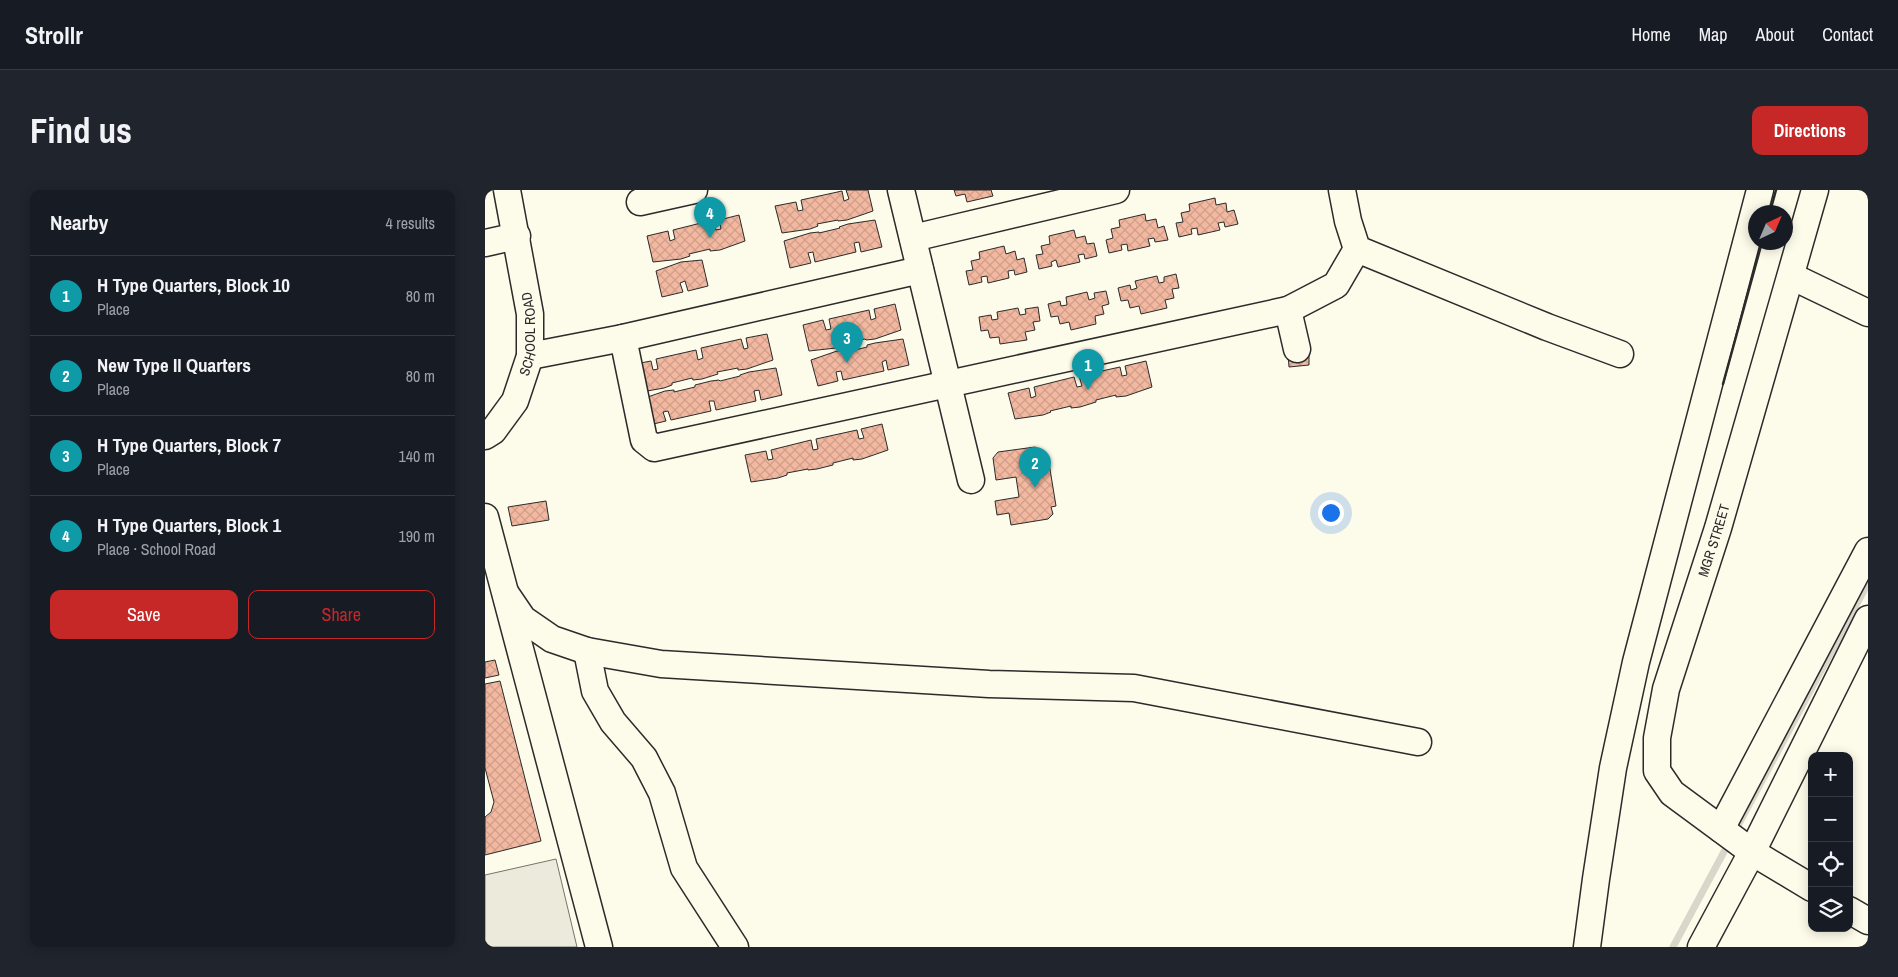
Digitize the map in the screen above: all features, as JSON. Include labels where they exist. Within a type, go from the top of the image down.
[{"type":"street","name":"SCHOOL ROAD","points":[[485,436],[493,431],[515,401],[530,356],[530,314],[507,190]]},
{"type":"street","points":[[656,196],[694,190]]},
{"type":"street","points":[[901,190],[971,480]]},
{"type":"street","points":[[913,238],[1116,190]]},
{"type":"street","points":[[623,338],[644,440],[654,448],[1288,310],[1336,285],[1357,249],[1348,221],[1342,190]]},
{"type":"street","points":[[1587,947],[1613,768],[1636,662],[1760,190]]},
{"type":"street","name":"MGR STREET","points":[[1810,887],[1751,852],[1671,794],[1657,771],[1657,738],[1666,688],[1718,528],[1815,190]]},
{"type":"street","points":[[485,244],[517,236]]},
{"type":"street","points":[[1357,249],[1547,327],[1620,354]]},
{"type":"street","points":[[530,356],[623,338],[920,270]]},
{"type":"street","points":[[1791,276],[1868,313]]},
{"type":"street","points":[[1288,310],[1297,349]]},
{"type":"street","points":[[485,517],[599,947]]},
{"type":"street","points":[[1721,829],[1868,551]]},
{"type":"street","points":[[506,594],[523,619],[552,638],[587,651],[661,664],[989,684],[1134,688],[1419,742]]},
{"type":"street","points":[[1701,947],[1868,619]]},
{"type":"street","points":[[587,651],[595,691],[613,722],[644,758],[662,793],[684,868],[735,947]]},
{"type":"street","points":[[1853,912],[1868,921]]},
{"type":"shaded area","points":[[556,859],[577,947],[485,947],[485,875]]},
{"type":"building","points":[[846,190],[868,190],[873,211],[847,220],[817,224],[818,226],[810,229],[782,233],[775,206],[796,202],[798,211],[803,210],[801,200],[842,191],[844,201],[849,199]]},
{"type":"building","points":[[954,190],[991,190],[993,196],[967,202],[965,194],[956,196]]},
{"type":"building","points":[[1215,198],[1216,205],[1226,203],[1227,212],[1234,210],[1238,224],[1225,227],[1224,222],[1218,223],[1220,230],[1198,235],[1197,228],[1191,229],[1192,234],[1179,237],[1176,223],[1183,222],[1181,213],[1190,211],[1189,204]]},
{"type":"building","points":[[1145,214],[1146,221],[1156,219],[1158,228],[1164,226],[1168,240],[1155,242],[1154,238],[1148,239],[1150,246],[1128,251],[1127,244],[1121,245],[1122,250],[1109,253],[1106,240],[1113,238],[1111,229],[1120,227],[1119,220]]},
{"type":"building","points":[[739,215],[745,241],[720,250],[710,251],[710,249],[689,254],[690,256],[681,259],[653,262],[647,236],[668,231],[670,241],[675,239],[673,230],[713,220],[716,230],[721,229],[719,220]]},
{"type":"building","points":[[875,220],[882,247],[861,252],[859,242],[854,243],[856,252],[815,262],[813,252],[808,253],[811,263],[790,268],[784,241],[810,233],[840,228],[848,224]]},
{"type":"building","points":[[1074,230],[1076,238],[1085,236],[1087,244],[1094,243],[1097,256],[1085,259],[1084,254],[1078,255],[1080,262],[1058,267],[1056,260],[1051,262],[1052,266],[1039,269],[1036,255],[1043,254],[1041,246],[1050,244],[1049,236]]},
{"type":"building","points":[[1004,246],[1006,254],[1015,251],[1017,260],[1024,258],[1027,272],[1015,275],[1014,270],[1008,271],[1009,278],[988,283],[987,276],[981,277],[982,282],[969,285],[966,271],[973,270],[971,261],[980,259],[979,252]]},
{"type":"building","points":[[702,260],[708,286],[688,291],[685,281],[680,283],[683,292],[662,297],[656,271],[681,262]]},
{"type":"building","points":[[1176,274],[1179,288],[1172,289],[1174,298],[1165,300],[1167,308],[1141,314],[1139,306],[1130,308],[1128,300],[1121,301],[1118,288],[1130,285],[1131,290],[1137,288],[1135,281],[1157,276],[1159,283],[1164,282],[1164,277]]},
{"type":"building","points":[[1106,291],[1109,304],[1102,306],[1104,314],[1095,316],[1096,324],[1071,330],[1069,322],[1060,324],[1058,316],[1051,317],[1048,304],[1060,301],[1061,306],[1067,305],[1066,297],[1087,292],[1089,300],[1095,298],[1094,293]]},
{"type":"building","points":[[895,304],[901,330],[875,339],[845,343],[845,345],[836,348],[809,351],[803,325],[823,320],[826,330],[831,329],[829,319],[869,310],[871,320],[876,318],[874,309]]},
{"type":"building","points":[[1038,307],[1040,321],[1033,322],[1035,330],[1025,332],[1027,340],[1000,344],[999,337],[990,338],[988,330],[981,331],[979,317],[991,315],[992,320],[998,319],[997,312],[1018,308],[1020,315],[1026,314],[1025,309]]},
{"type":"building","points":[[767,334],[773,360],[747,369],[738,370],[738,368],[717,372],[718,374],[702,379],[693,380],[692,378],[672,383],[672,385],[664,388],[647,391],[630,365],[651,361],[653,370],[658,369],[656,359],[696,350],[698,360],[703,358],[701,348],[741,339],[744,349],[748,348],[746,338]]},
{"type":"building","points":[[903,339],[909,365],[888,370],[886,360],[882,362],[884,371],[843,380],[841,371],[836,372],[838,381],[818,386],[811,360],[837,351],[847,350],[847,352],[875,343]]},
{"type":"building","points":[[1309,353],[1309,365],[1289,367],[1288,354]]},
{"type":"building","points":[[1146,361],[1152,387],[1126,396],[1116,397],[1116,395],[1096,400],[1096,402],[1080,407],[1071,408],[1071,406],[1050,411],[1043,415],[1015,419],[1008,393],[1029,388],[1031,398],[1036,396],[1034,387],[1074,377],[1077,387],[1082,386],[1079,376],[1120,367],[1122,376],[1127,375],[1125,366]]},
{"type":"building","points":[[776,368],[782,395],[761,400],[759,390],[754,391],[756,401],[716,410],[714,401],[709,401],[711,411],[671,420],[668,411],[663,412],[666,421],[645,426],[639,400],[665,391],[674,390],[674,392],[711,381],[720,381],[740,376],[749,372]]},
{"type":"building","points":[[882,424],[888,450],[862,459],[853,460],[853,458],[817,469],[787,473],[787,475],[778,478],[751,482],[745,455],[766,451],[768,460],[773,459],[771,450],[811,440],[813,450],[818,449],[816,439],[857,430],[859,439],[864,438],[861,429]]},
{"type":"building","points":[[1035,447],[1041,450],[1044,458],[1048,457],[1056,506],[1051,507],[1053,514],[1048,519],[1011,525],[1009,513],[997,515],[995,501],[1019,497],[1016,477],[996,480],[993,458],[998,452]]},
{"type":"building","points":[[546,501],[549,520],[512,526],[508,507]]},
{"type":"building","points":[[495,660],[499,675],[485,678],[485,662]]},
{"type":"building","points":[[500,681],[541,841],[485,855],[485,817],[491,812],[494,802],[485,768],[485,684]]},
{"type":"waterway","points":[[1673,947],[1868,583]]},
{"type":"wall","points":[[1772,205],[1776,190]]},
{"type":"wall","points":[[1723,384],[1760,250]]},
{"type":"place","name":"H Type Quarters, Block 1","points":[[710,238]]},
{"type":"place","name":"H Type Quarters, Block 7","points":[[847,363]]},
{"type":"place","name":"H Type Quarters, Block 10","points":[[1088,390]]},
{"type":"place","name":"New Type II Quarters","points":[[1035,488]]}]
